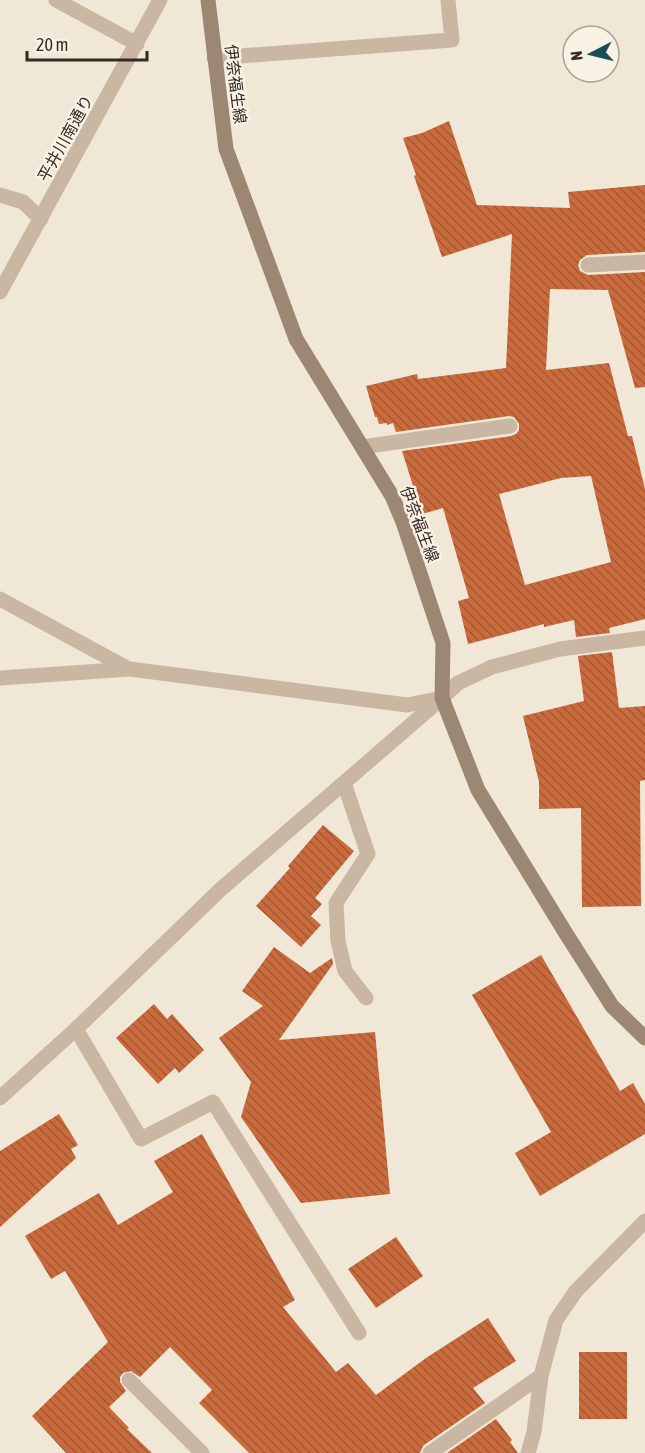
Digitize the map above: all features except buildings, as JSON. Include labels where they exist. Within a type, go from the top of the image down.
[{"type":"main road","name":"伊奈福生線","points":[[208,0],[226,149],[296,339],[392,496],[404,522],[443,644],[442,698],[478,790],[612,1006],[645,1038]]},
{"type":"street","points":[[56,0],[137,44]]},
{"type":"street","name":"平井川南通り","points":[[0,292],[160,0]]},
{"type":"street","points":[[214,58],[452,40],[448,0]]},
{"type":"street","points":[[0,195],[23,202],[41,219]]},
{"type":"street","points":[[588,265],[645,262]]},
{"type":"street","points":[[362,447],[510,426]]},
{"type":"street","points":[[0,599],[130,669]]},
{"type":"street","points":[[0,1098],[76,1029],[221,889],[458,683],[492,667],[560,649],[645,638]]},
{"type":"street","points":[[0,678],[130,669],[407,705],[442,698]]},
{"type":"street","points":[[344,783],[368,854],[336,903],[338,941],[345,971],[366,998]]},
{"type":"street","points":[[76,1029],[141,1139],[213,1102],[359,1333]]},
{"type":"street","points":[[528,1453],[534,1432],[541,1376],[555,1320],[576,1291],[645,1221]]},
{"type":"street","points":[[430,1453],[541,1376]]},
{"type":"street","points":[[129,1380],[202,1453]]}]
